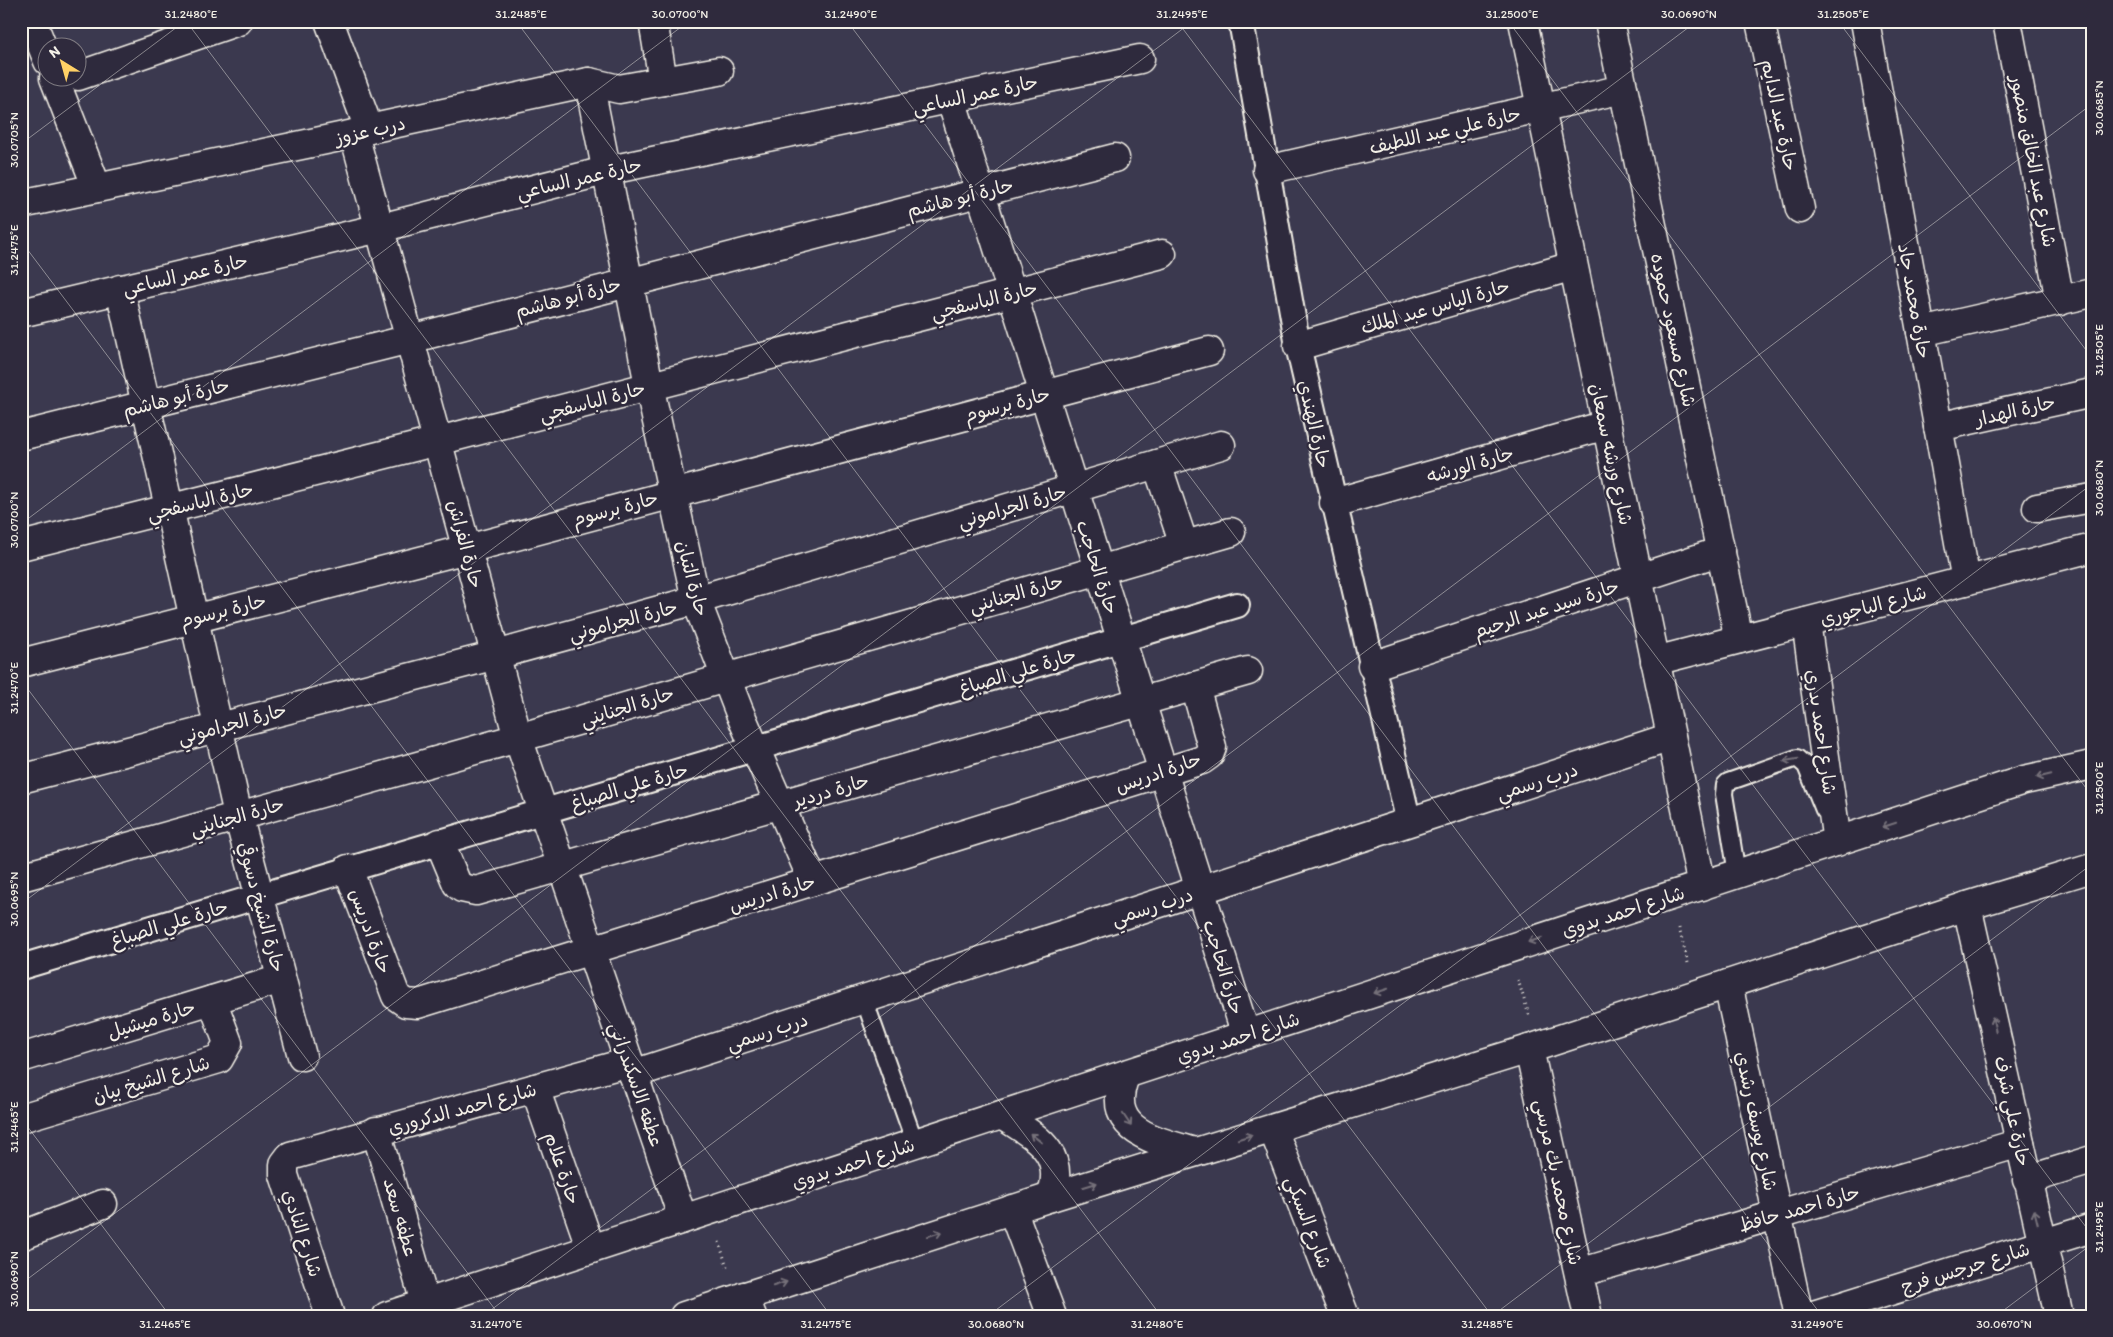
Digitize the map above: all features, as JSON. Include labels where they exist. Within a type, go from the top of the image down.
[{"type":"street","points":[[32,21],[41,38]]},
{"type":"street","points":[[88,67],[238,21]]},
{"type":"street","name":"حارة الفراش","points":[[329,21],[362,132],[380,228],[518,738],[591,950]]},
{"type":"street","points":[[653,21],[663,81]]},
{"type":"street","name":"حارة الهندي","points":[[1241,21],[1298,346],[1409,823]]},
{"type":"street","name":"شارع ورشه سمعان","points":[[1523,21],[1702,886]]},
{"type":"street","name":"شارع مسعود حموده","points":[[1608,21],[1739,639]]},
{"type":"street","name":"حارة عبد الدايم","points":[[1760,21],[1800,209]]},
{"type":"street","name":"حارة محمد جاد","points":[[1865,21],[1966,581]]},
{"type":"street","name":"شارع عبد الخالق منصور","points":[[2007,21],[2060,301]]},
{"type":"street","name":"حارة عمر الساعي","points":[[21,313],[380,228],[605,171],[1140,59]]},
{"type":"street","name":"درب عزوز","points":[[21,204],[589,82],[619,89],[719,71]]},
{"type":"street","name":"حارة التبان","points":[[589,82],[605,171],[649,385],[696,600],[755,749],[813,880]]},
{"type":"street","points":[[65,88],[97,188]]},
{"type":"street","name":"حارة علي عبد اللطيف","points":[[1267,170],[1623,89]]},
{"type":"street","name":"حارة الحاجب","points":[[951,99],[1246,1035]]},
{"type":"street","name":"حارة أبو هاشم","points":[[21,436],[410,339],[628,281],[1115,158]]},
{"type":"street","name":"حارة الباسفجي","points":[[21,546],[438,441],[1162,254]]},
{"type":"street","name":"حارة الياس عبد الملك","points":[[1298,346],[1573,266]]},
{"type":"street","name":"حارة الشيخ دسوقي","points":[[120,289],[238,816],[302,1056]]},
{"type":"street","points":[[1921,332],[2092,293]]},
{"type":"street","name":"حارة برسوم","points":[[21,663],[467,549],[672,492],[1209,351]]},
{"type":"street","name":"حارة الهدار","points":[[1938,427],[2092,392]]},
{"type":"street","name":"حارة الورشه","points":[[1334,502],[1606,425]]},
{"type":"street","name":"حارة الجراموني","points":[[21,779],[218,726],[496,655],[696,600],[1221,445]]},
{"type":"street","points":[[1157,464],[1184,545]]},
{"type":"street","points":[[2037,508],[2092,498]]},
{"type":"street","name":"حارة الجنايني","points":[[21,877],[518,738],[1231,532]]},
{"type":"street","name":"شارع الباجوري","points":[[1655,661],[2092,548]]},
{"type":"street","name":"حارة سيد عبد الرحيم","points":[[1372,666],[1721,550]]},
{"type":"street","name":"حارة علي الصباغ","points":[[21,967],[1237,605]]},
{"type":"street","name":"شارع احمد بدري","points":[[1806,622],[1837,842]]},
{"type":"street","name":"حارة دردير","points":[[440,842],[457,884],[469,891],[476,891],[1248,671]]},
{"type":"street","name":"حارة ادريس","points":[[348,869],[393,991],[396,996],[406,1003],[418,1004],[1202,760],[1211,751],[1211,742],[1195,686]]},
{"type":"street","name":"درب رسمي","points":[[631,1068],[864,999],[1671,738]]},
{"type":"street","name":"شارع احمد بدوي","points":[[387,1316],[2024,780],[2092,764]]},
{"type":"street","points":[[684,1316],[744,1303],[1012,1209],[1533,1047],[1967,906],[2092,868]]},
{"type":"street","name":"حارة علي شرف","points":[[1967,906],[2059,1316]]},
{"type":"street","name":"عطفه الاسكندراني","points":[[591,950],[682,1219]]},
{"type":"street","name":"حارة ميشيل","points":[[21,1058],[281,979]]},
{"type":"street","name":"شارع يوسف رشدي","points":[[1728,984],[1800,1316]]},
{"type":"street","name":"شارع الشيخ بيان","points":[[21,1118],[219,1058],[228,1043],[212,1000]]},
{"type":"street","name":"شارع محمد بك مرسي","points":[[1533,1047],[1588,1316]]},
{"type":"street","name":"شارع احمد الدكروري","points":[[294,1154],[535,1088],[631,1068]]},
{"type":"street","points":[[1126,1074],[1121,1086],[1119,1100],[1122,1113],[1129,1124],[1139,1133],[1151,1139],[1195,1152]]},
{"type":"street","name":"حارة علام","points":[[535,1088],[591,1249]]},
{"type":"street","points":[[1002,1115],[1047,1147],[1056,1172],[1055,1184],[1050,1197]]},
{"type":"street","name":"شارع السبكي","points":[[1273,1129],[1345,1316]]},
{"type":"street","name":"عطفه سعد","points":[[376,1131],[426,1303]]},
{"type":"street","name":"حارة احمد حافظ","points":[[1579,1273],[2020,1143]]},
{"type":"street","name":"شارع النادي","points":[[294,1154],[286,1160],[283,1169],[284,1174],[330,1316]]},
{"type":"street","points":[[2027,1180],[2092,1160]]},
{"type":"street","points":[[21,1236],[104,1204]]},
{"type":"street","points":[[1012,1209],[1052,1316]]},
{"type":"street","name":"شارع جرجس فرج","points":[[1810,1316],[2092,1228]]},
{"type":"lane","points":[[1737,874],[1724,794],[1725,785],[1733,779],[1793,758],[1801,759],[1806,766],[1837,842]]},
{"type":"lane","points":[[864,999],[915,1143]]},
{"type":"path","points":[[1671,896],[1696,994]]},
{"type":"path","points":[[1509,948],[1533,1047]]},
{"type":"path","points":[[709,1211],[744,1303]]}]
